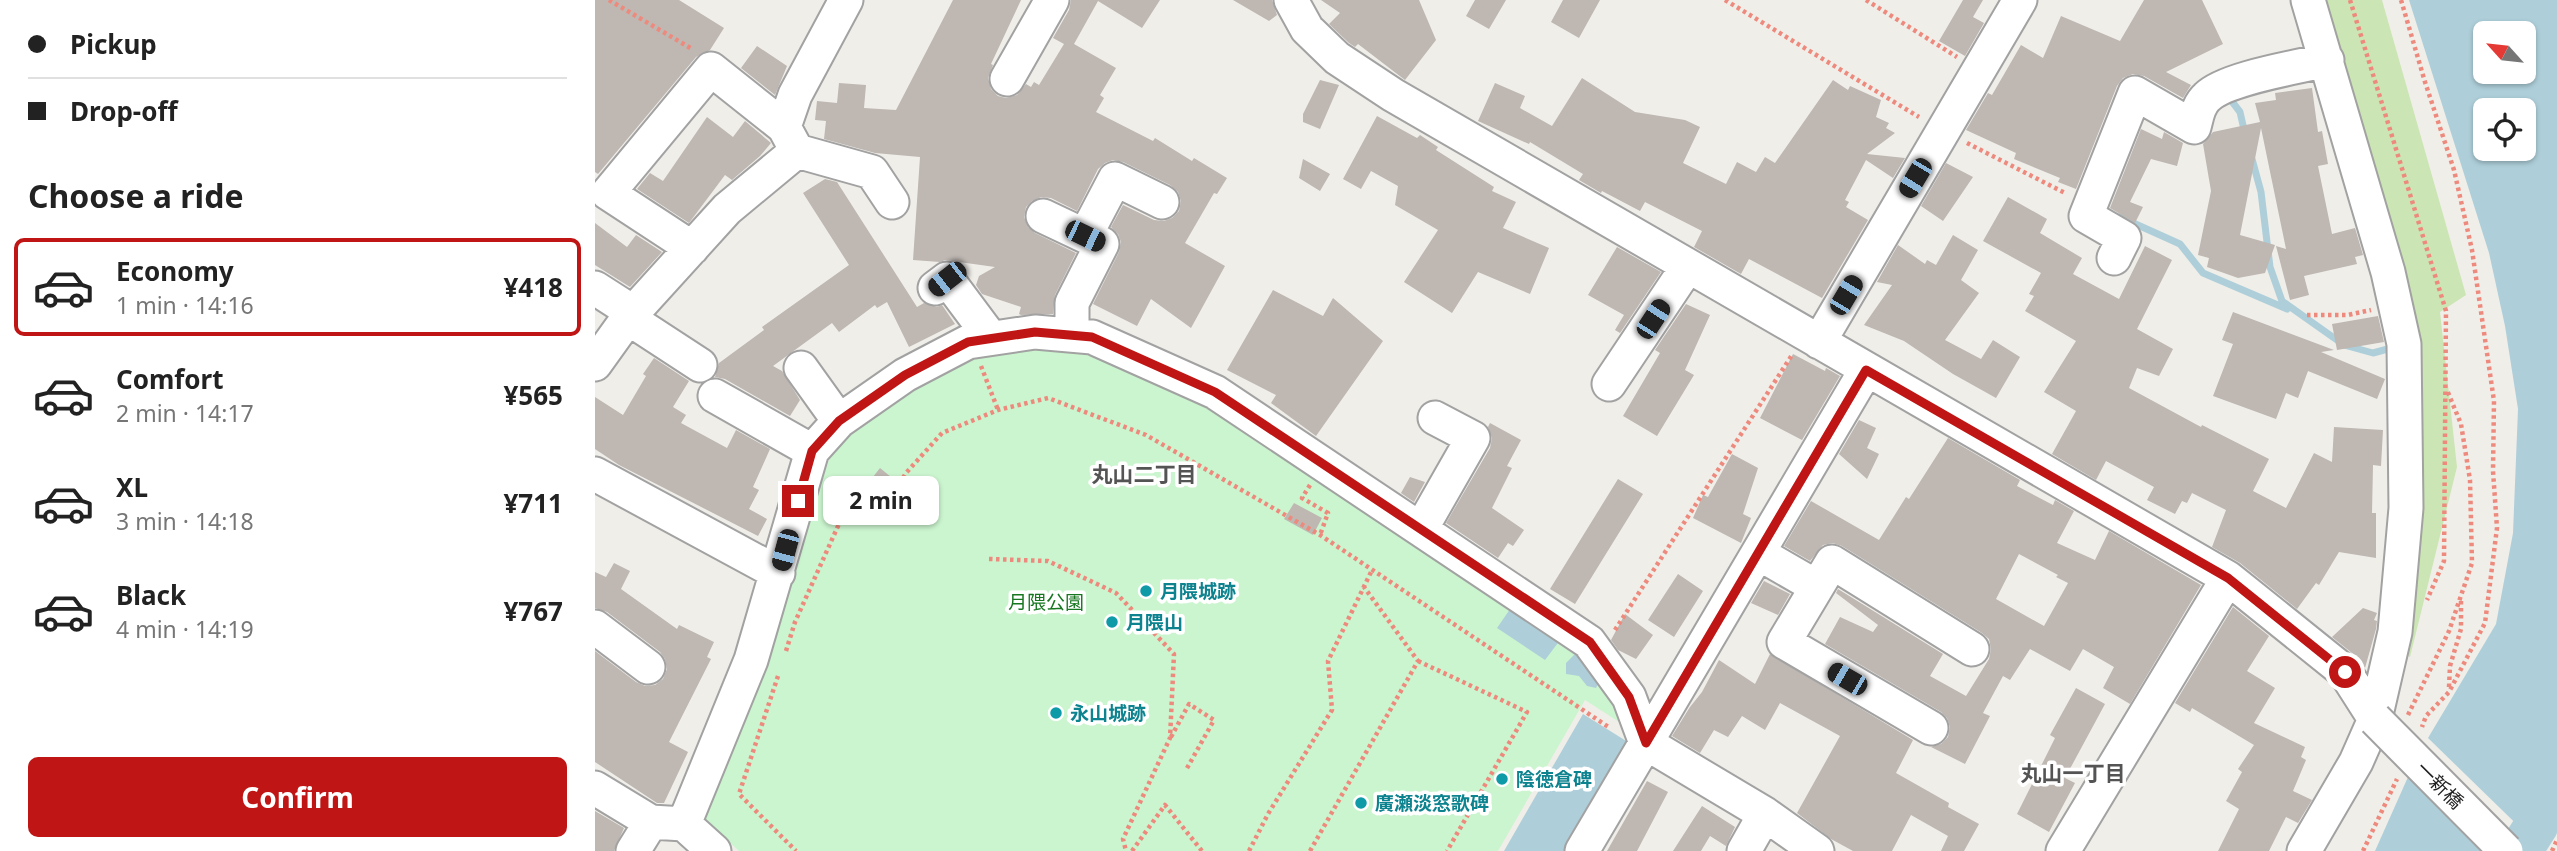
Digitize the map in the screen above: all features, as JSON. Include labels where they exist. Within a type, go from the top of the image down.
[{"type":"street","points":[[595,364],[631,316],[790,139],[795,95],[846,0]]},
{"type":"street","points":[[1007,79],[1052,0]]},
{"type":"street","name":"一新橋","points":[[1291,0],[1307,29],[1337,58],[1394,95],[1688,266],[1806,348],[1866,370],[2228,578],[2345,672],[2391,718],[2505,851]]},
{"type":"street","points":[[1806,348],[1943,131],[2020,0]]},
{"type":"street","points":[[2304,851],[2356,762],[2391,718],[2395,632],[2406,508],[2404,344],[2327,60],[2308,0]]},
{"type":"street","points":[[2114,258],[2124,238],[2086,216],[2134,93],[2194,127],[2199,107],[2208,95],[2242,80],[2327,60]]},
{"type":"street","points":[[692,248],[608,193],[711,69],[790,139],[872,173],[893,202]]},
{"type":"street","points":[[1085,236],[1115,179],[1162,202]]},
{"type":"street","points":[[1043,216],[1102,244],[1072,303],[1072,335]]},
{"type":"street","points":[[1609,384],[1688,266]]},
{"type":"street","points":[[935,288],[947,279],[985,348]]},
{"type":"street","points":[[595,288],[700,366]]},
{"type":"street","points":[[684,824],[751,660],[812,451],[839,421],[905,375],[968,342],[985,348],[1035,332],[1092,337],[1215,392],[1590,642],[1629,697],[1646,743],[1765,814],[1817,851]]},
{"type":"street","points":[[801,368],[839,421]]},
{"type":"street","points":[[1582,851],[1866,370]]},
{"type":"street","points":[[715,396],[812,451]]},
{"type":"street","points":[[1421,529],[1473,438],[1435,418]]},
{"type":"street","points":[[595,474],[778,573]]},
{"type":"street","points":[[1758,553],[1817,587]]},
{"type":"street","points":[[1931,728],[1784,642],[1832,562],[1972,649]]},
{"type":"street","points":[[2063,851],[2228,578]]},
{"type":"street","points":[[595,627],[648,667]]},
{"type":"street","points":[[595,788],[651,822],[684,824],[714,851]]},
{"type":"street","points":[[1744,851],[1765,814]]},
{"type":"street","points":[[633,851],[651,822]]},
{"type":"path","points":[[609,0],[706,57],[711,69]]},
{"type":"path","points":[[1725,0],[1943,131],[2091,205]]},
{"type":"path","points":[[1865,0],[1978,70]]},
{"type":"path","points":[[2401,0],[2454,170],[2472,250],[2494,401],[2493,471],[2497,528],[2485,623],[2449,692],[2427,716],[2421,729]]},
{"type":"path","points":[[2307,315],[2348,315],[2395,305]]},
{"type":"path","points":[[985,348],[998,410]]},
{"type":"path","points":[[1599,655],[1806,348]]},
{"type":"path","points":[[2391,718],[2449,631],[2472,563],[2470,480],[2461,424],[2445,386]]},
{"type":"path","points":[[782,662],[795,622],[847,506],[878,517],[905,473],[942,433],[998,410],[1048,398],[1146,435],[1320,535],[1619,734],[1646,743]]},
{"type":"path","points":[[1320,535],[1328,513],[1302,498],[1323,464]]},
{"type":"path","points":[[989,559],[1048,561],[1116,593],[1174,654],[1170,738]]},
{"type":"path","points":[[1249,851],[1268,814],[1332,710],[1328,661],[1373,569]]},
{"type":"path","points":[[1364,587],[1418,662],[1527,712],[1447,851]]},
{"type":"path","points":[[2449,692],[2450,666],[2461,629],[2461,596]]},
{"type":"path","points":[[1310,851],[1418,662]]},
{"type":"path","points":[[778,675],[739,794],[796,851]]},
{"type":"path","points":[[1126,851],[1123,839],[1170,738],[1189,704],[1214,720],[1187,770]]},
{"type":"path","points":[[2363,851],[2398,778]]},
{"type":"path","points":[[1132,851],[1165,805],[1202,851]]},
{"type":"path","points":[[2552,851],[2557,840]]},
{"type":"green space","points":[[2316,0],[2382,0],[2466,295],[2440,312],[2457,467],[2410,657],[2398,651],[2407,321]]},
{"type":"green space","name":"月隈公園","points":[[1069,343],[1219,407],[1585,648],[1633,731],[1585,700],[1498,851],[739,851],[696,811],[760,667],[830,457],[860,422],[961,359]]},
{"type":"water","points":[[2409,0],[2557,0],[2557,815],[2540,847],[2428,738],[2496,624],[2513,533],[2518,409],[2505,326],[2489,253]]},
{"type":"water","points":[[1517,599],[1567,631],[1545,660],[1497,628]]},
{"type":"water","points":[[1574,655],[1586,655],[1601,678],[1596,688],[1587,686],[1579,676],[1566,674],[1566,663]]},
{"type":"water","points":[[1583,714],[1631,744],[1569,851],[1504,851]]},
{"type":"water","points":[[2412,768],[2489,851],[2375,851]]},
{"type":"building","points":[[595,0],[679,0],[724,28],[710,50],[696,57],[598,174],[595,172]]},
{"type":"building","points":[[953,0],[1021,0],[991,64],[993,65],[988,78],[991,89],[998,96],[1006,98],[1017,95],[1026,84],[1031,87],[1034,82],[1039,85],[1064,44],[1053,38],[1069,10],[1071,0],[1160,0],[1142,28],[1098,1],[1074,44],[1116,68],[1100,95],[1104,98],[1096,112],[1153,141],[1155,138],[1192,161],[1194,158],[1227,178],[1217,194],[1214,193],[1185,243],[1225,266],[1191,328],[1151,299],[1137,326],[1093,304],[1119,252],[1121,242],[1111,227],[1123,205],[1154,220],[1172,218],[1179,211],[1181,201],[1178,192],[1170,185],[1123,162],[1113,160],[1098,169],[1077,211],[1051,198],[1041,197],[1032,201],[1026,207],[1024,217],[1028,227],[1076,253],[1055,295],[1053,314],[1021,315],[1021,307],[982,294],[976,285],[979,276],[995,267],[945,260],[913,260],[920,157],[875,153],[824,139],[826,121],[815,120],[817,101],[837,103],[839,83],[866,85],[864,108],[896,110]]},
{"type":"building","points":[[1233,0],[1272,0],[1277,15],[1269,21]]},
{"type":"building","points":[[1321,0],[1419,0],[1436,40],[1405,80],[1358,44],[1355,47],[1349,43],[1329,24],[1340,13]]},
{"type":"building","points":[[1475,0],[1506,0],[1489,29],[1466,16]]},
{"type":"building","points":[[1563,0],[1600,0],[1579,38],[1551,22]]},
{"type":"building","points":[[1963,0],[1983,0],[1973,17],[1984,23],[1965,56],[1939,41]]},
{"type":"building","points":[[2144,0],[2202,0],[2223,44],[2166,72],[2191,85],[2183,98],[2144,76],[2133,74],[2123,78],[2117,86],[2076,189],[2058,182],[2060,178],[2014,159],[2016,153],[1966,130],[1988,93],[1992,95],[2021,45],[2043,58],[2061,16],[2120,41]]},
{"type":"building","points":[[757,46],[787,66],[775,95],[741,68]]},
{"type":"building","points":[[1582,78],[1635,112],[1685,120],[1700,127],[1683,163],[1726,184],[1737,162],[1756,172],[1765,157],[1775,163],[1833,80],[1848,90],[1850,86],[1881,100],[1876,117],[1889,123],[1886,128],[1895,133],[1867,154],[1905,158],[1893,178],[1866,160],[1845,200],[1849,202],[1846,207],[1868,220],[1822,298],[1749,259],[1741,274],[1694,247],[1702,231],[1645,202],[1640,211],[1602,191],[1601,193],[1579,180],[1583,174],[1530,142],[1529,144],[1478,121],[1495,83],[1525,96],[1520,108],[1552,126]]},
{"type":"building","points":[[1320,80],[1339,85],[1320,129],[1303,122],[1303,114]]},
{"type":"building","points":[[2312,88],[2318,132],[2322,131],[2328,164],[2318,166],[2332,234],[2355,228],[2363,255],[2355,257],[2357,264],[2304,276],[2309,295],[2290,300],[2276,246],[2286,249],[2261,128],[2240,235],[2275,245],[2265,273],[2238,278],[2207,267],[2209,258],[2198,255],[2211,191],[2203,144],[2213,132],[2260,122],[2255,103],[2276,100],[2275,93]]},
{"type":"building","points":[[1377,116],[1417,138],[1420,135],[1438,147],[1436,150],[1494,187],[1492,191],[1516,202],[1503,228],[1549,248],[1530,294],[1478,272],[1452,313],[1404,282],[1438,230],[1395,205],[1398,186],[1371,171],[1361,189],[1343,179]]},
{"type":"building","points":[[707,117],[733,137],[745,121],[771,143],[732,180],[725,175],[689,223],[637,189],[650,173],[663,181]]},
{"type":"building","points":[[2141,129],[2162,139],[2164,132],[2183,143],[2177,166],[2151,159],[2130,202],[2143,207],[2135,223],[2110,208]]},
{"type":"building","points":[[1303,159],[1330,174],[1320,191],[1299,178]]},
{"type":"building","points":[[1946,163],[1973,177],[1943,221],[1921,206]]},
{"type":"building","points":[[825,179],[837,182],[917,307],[924,303],[937,307],[942,305],[955,324],[909,347],[887,302],[877,308],[875,305],[839,332],[832,323],[773,366],[782,371],[800,400],[790,416],[725,379],[715,377],[719,363],[764,330],[762,327],[849,265],[803,193]]},
{"type":"building","points":[[2008,197],[2047,219],[2040,233],[2082,258],[2073,274],[2119,299],[2145,246],[2172,260],[2137,329],[2173,349],[2159,376],[2137,368],[2129,388],[2201,427],[2202,425],[2269,459],[2253,491],[2286,508],[2314,453],[2332,462],[2334,427],[2383,430],[2381,466],[2373,465],[2372,513],[2376,513],[2376,558],[2339,552],[2319,585],[2316,583],[2297,609],[2240,563],[2212,547],[2226,510],[2192,493],[2187,503],[2182,501],[2175,514],[2147,500],[2154,487],[2106,461],[2096,480],[2052,454],[2076,411],[2044,392],[2076,341],[2025,311],[2034,296],[2029,294],[2041,273],[1983,241]]},
{"type":"building","points":[[595,223],[627,247],[636,235],[662,252],[630,287],[595,265]]},
{"type":"building","points":[[1953,235],[1978,250],[1961,280],[1979,293],[1945,340],[1981,359],[1993,340],[2020,357],[1996,398],[1953,374],[1904,341],[1864,325],[1892,285],[1877,282],[1898,245],[1925,264],[1927,260],[1936,265]]},
{"type":"building","points":[[1617,247],[1661,272],[1620,333],[1615,330],[1624,315],[1588,295]]},
{"type":"building","points":[[1273,290],[1323,316],[1333,298],[1383,341],[1316,436],[1271,403],[1276,395],[1227,370]]},
{"type":"building","points":[[1686,304],[1710,315],[1685,370],[1694,375],[1657,436],[1623,416],[1660,353],[1655,350]]},
{"type":"building","points":[[2233,312],[2334,350],[2321,352],[2385,379],[2377,399],[2308,371],[2298,398],[2286,393],[2276,419],[2213,396],[2233,344],[2222,340]]},
{"type":"building","points":[[2378,316],[2384,342],[2337,350],[2332,324]]},
{"type":"building","points":[[1793,354],[1840,376],[1802,440],[1760,418]]},
{"type":"building","points":[[654,358],[689,381],[673,407],[686,415],[681,423],[727,448],[736,430],[770,449],[753,487],[759,490],[749,509],[767,519],[758,536],[619,465],[595,449],[595,397],[623,415]]},
{"type":"building","points":[[1859,420],[1876,428],[1867,448],[1879,454],[1867,479],[1839,454]]},
{"type":"building","points":[[1490,423],[1521,440],[1507,466],[1512,468],[1492,508],[1524,530],[1513,546],[1508,543],[1498,558],[1446,523],[1490,448]]},
{"type":"building","points":[[1948,438],[2020,480],[2017,486],[2053,505],[2055,500],[2074,511],[2057,543],[2095,560],[2109,531],[2201,585],[2130,704],[2103,688],[2114,667],[2083,649],[2070,671],[2030,649],[2010,680],[2003,676],[1983,713],[1990,716],[1965,764],[1931,747],[1941,744],[1948,737],[1950,727],[1941,712],[1825,644],[1840,617],[1873,632],[1878,625],[1836,593],[1838,589],[1943,654],[1930,676],[1966,696],[1989,659],[1989,639],[1842,546],[1833,543],[1823,545],[1810,561],[1784,546],[1811,501],[1879,540],[1906,497],[1909,499]],"holes":[[[2019,554],[2058,575],[2056,577],[2068,583],[2044,626],[1996,599]]]},
{"type":"building","points":[[1732,454],[1758,468],[1743,514],[1751,518],[1741,543],[1693,518],[1703,495],[1708,497]]},
{"type":"building","points":[[880,468],[923,503],[914,515],[869,482]]},
{"type":"building","points":[[1410,477],[1425,482],[1414,502],[1401,493]]},
{"type":"building","points":[[1618,479],[1643,494],[1575,604],[1550,589]]},
{"type":"building","points":[[1294,503],[1322,518],[1313,535],[1284,519]]},
{"type":"building","points":[[614,563],[630,571],[621,589],[677,629],[679,625],[714,642],[707,657],[711,659],[669,742],[688,752],[664,803],[657,803],[595,762],[595,651],[645,686],[655,685],[663,679],[667,669],[660,652],[607,612],[595,608],[595,572],[606,577]]},
{"type":"building","points":[[1678,574],[1703,591],[1674,637],[1648,620]]},
{"type":"building","points":[[1764,581],[1790,594],[1778,615],[1751,603]]},
{"type":"building","points":[[2233,607],[2269,636],[2247,671],[2275,688],[2254,723],[2305,747],[2301,757],[2306,760],[2293,791],[2312,800],[2298,823],[2286,817],[2269,851],[2218,851],[2239,809],[2226,801],[2242,772],[2238,769],[2254,745],[2192,708],[2190,712],[2175,703]]},
{"type":"building","points":[[2363,608],[2377,613],[2374,620],[2377,621],[2376,629],[2365,668],[2357,657],[2332,637]]},
{"type":"building","points":[[1625,614],[1653,635],[1636,659],[1618,650],[1611,640]]},
{"type":"building","points":[[1770,654],[1913,740],[1896,773],[1949,803],[1948,807],[1979,824],[1964,851],[1941,851],[1948,836],[1911,815],[1892,851],[1853,851],[1831,839],[1797,813],[1840,736],[1780,703],[1765,730],[1742,716],[1728,737],[1714,730],[1700,753],[1672,736],[1702,692],[1719,660],[1755,684]]},
{"type":"building","points":[[2076,688],[2105,704],[2065,778],[2075,783],[2049,832],[2017,814],[2055,738],[2050,735]]},
{"type":"building","points":[[1647,781],[1668,792],[1637,851],[1607,851]]},
{"type":"building","points":[[1702,806],[1735,827],[1726,846],[1710,836],[1701,851],[1673,851]]},
{"type":"building","points":[[595,811],[624,828],[614,851],[595,851]]},
{"type":"waterway","points":[[2227,95],[2240,112],[2245,134]]},
{"type":"waterway","points":[[2252,159],[2261,192],[2270,267],[2282,301],[2344,345],[2373,353],[2395,347]]},
{"type":"waterway","points":[[2120,217],[2180,244],[2203,273],[2287,309]]},
{"type":"waterway","points":[[2520,851],[2536,826],[2557,779]]},
{"type":"place","name":"月隈城跡","points":[[1146,591]]},
{"type":"place","name":"月隈山","points":[[1112,622]]},
{"type":"place","name":"永山城跡","points":[[1056,713]]},
{"type":"place","name":"陰徳倉碑","points":[[1502,779]]},
{"type":"place","name":"廣瀬淡窓歌碑","points":[[1361,803]]},
{"type":"district","name":"丸山二丁目","points":[[1144,475]]},
{"type":"district","name":"丸山一丁目","points":[[2073,774]]},
{"type":"route","points":[[798,501],[812,451],[839,421],[905,375],[968,342],[1035,332],[1092,337],[1215,392],[1590,642],[1629,697],[1646,743],[1866,370],[2228,578],[2345,672]]}]
